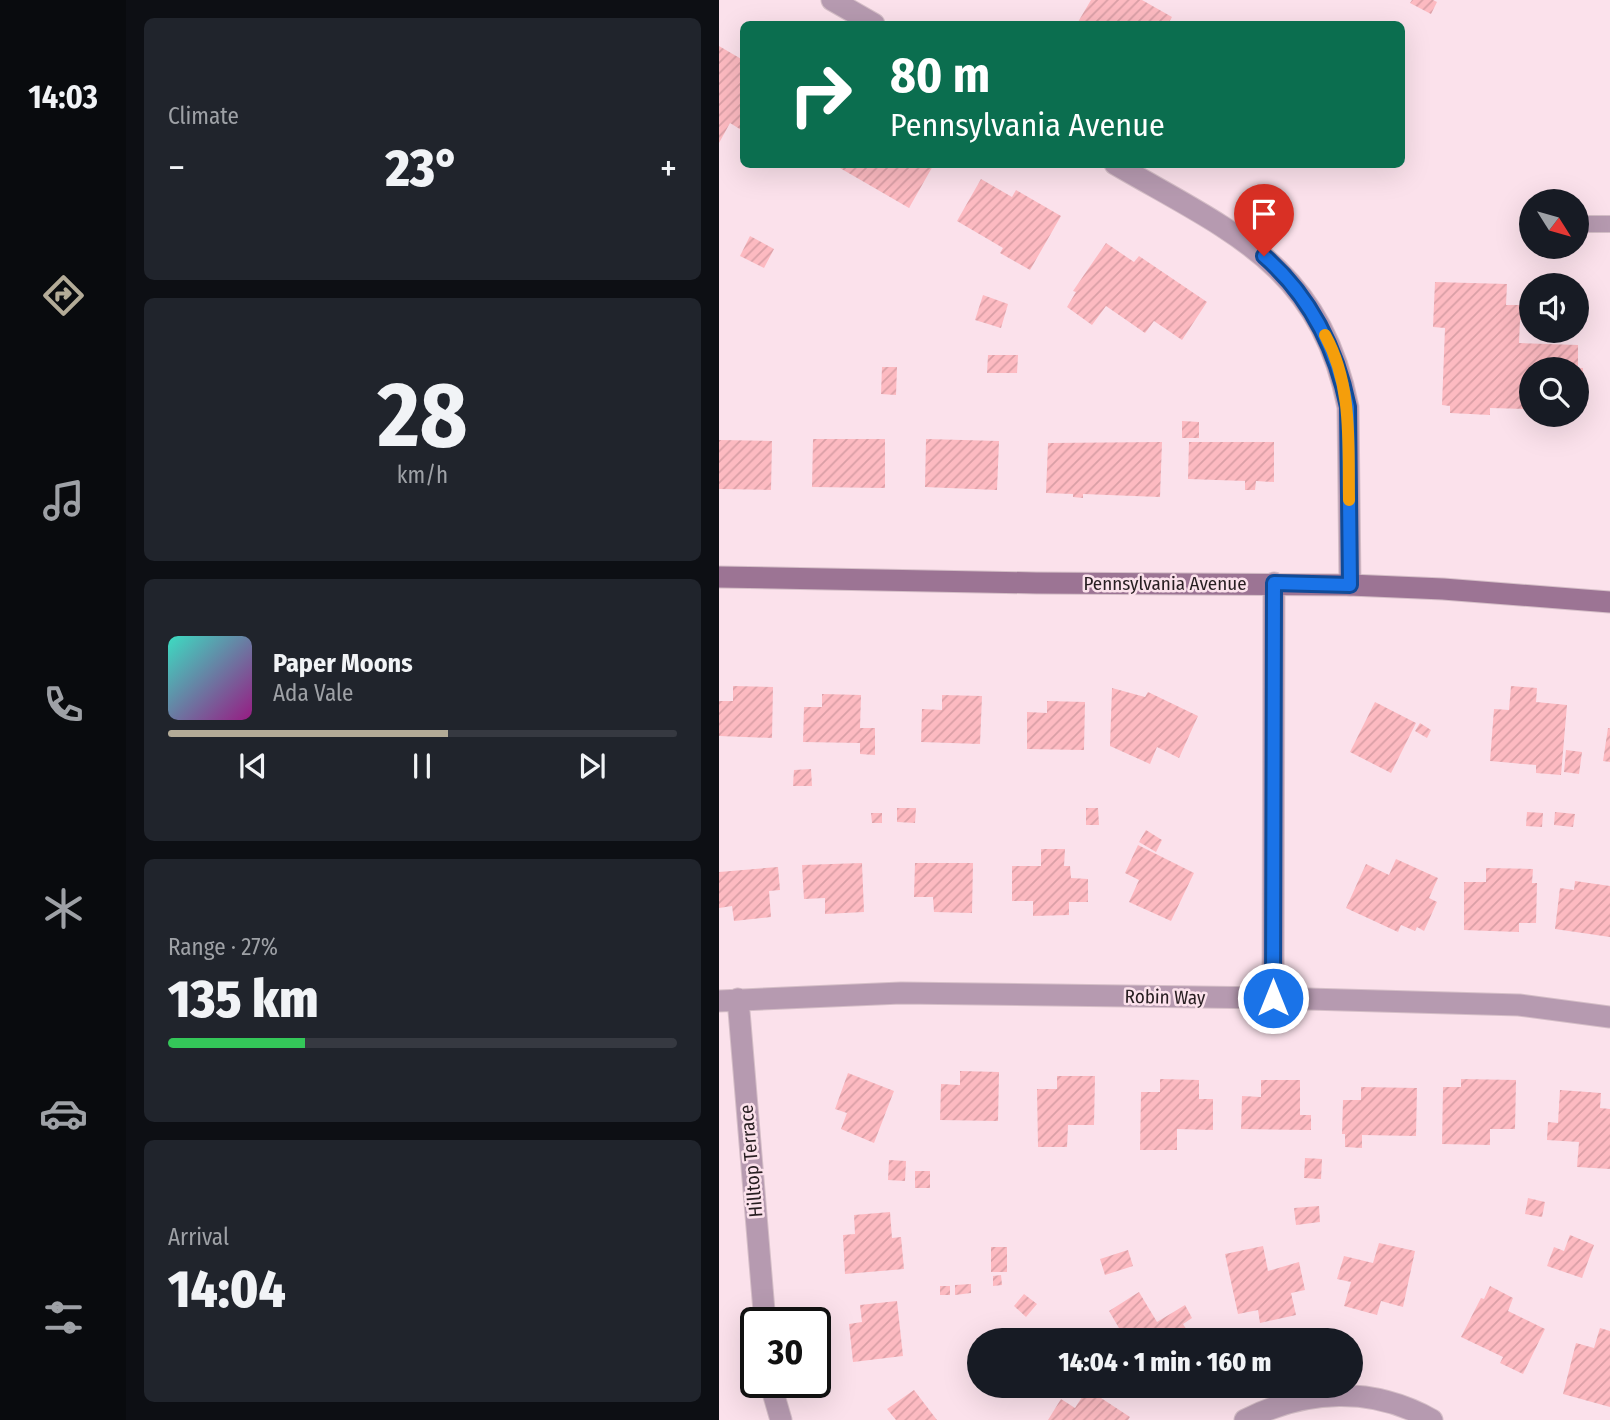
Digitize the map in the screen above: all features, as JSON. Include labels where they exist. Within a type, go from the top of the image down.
[{"type":"street","points":[[832,0],[869,21]]},
{"type":"street","points":[[1122,168],[1248,242],[1280,270],[1308,303],[1329,342],[1348,407],[1350,585]]},
{"type":"street","name":"Pennsylvania Avenue","points":[[719,577],[1350,585],[1443,589],[1610,603]]},
{"type":"street","points":[[1273,998],[1274,583]]},
{"type":"street","name":"Robin Way","points":[[728,1000],[901,993],[1273,998],[1519,1005],[1610,1017]]},
{"type":"street","name":"Hilltop Terrace","points":[[728,1000],[763,1307]]},
{"type":"street","points":[[1245,1420],[1279,1405],[1332,1394],[1365,1396],[1396,1404],[1432,1420]]},
{"type":"street","points":[[775,1398],[781,1420]]},
{"type":"lane","points":[[1589,224],[1610,224]]},
{"type":"building","points":[[1091,0],[1142,0],[1172,17],[1170,21],[1079,21]]},
{"type":"building","points":[[1412,0],[1437,2],[1431,14],[1410,3]]},
{"type":"building","points":[[719,46],[740,58],[740,129],[730,123],[719,143]]},
{"type":"building","points":[[840,168],[932,168],[909,208]]},
{"type":"building","points":[[981,179],[1012,197],[1016,190],[1061,216],[1030,270],[1000,253],[1003,248],[957,221]]},
{"type":"building","points":[[750,236],[774,249],[764,268],[740,256]]},
{"type":"building","points":[[1106,243],[1134,262],[1139,256],[1207,302],[1182,340],[1154,321],[1145,333],[1106,306],[1092,325],[1067,307],[1076,292],[1073,291]]},
{"type":"building","points":[[1435,282],[1507,284],[1506,305],[1519,305],[1519,343],[1578,345],[1578,357],[1519,357],[1519,409],[1490,408],[1490,415],[1450,413],[1450,406],[1442,405],[1445,328],[1433,327]]},
{"type":"building","points":[[983,295],[1008,304],[1001,328],[975,320]]},
{"type":"building","points":[[988,355],[1018,355],[1017,373],[987,373]]},
{"type":"building","points":[[882,367],[897,367],[896,395],[881,394]]},
{"type":"building","points":[[1182,421],[1199,422],[1199,438],[1182,438]]},
{"type":"building","points":[[813,439],[885,439],[885,488],[812,487]]},
{"type":"building","points":[[926,439],[999,441],[997,490],[925,487]]},
{"type":"building","points":[[719,440],[772,441],[771,490],[719,489]]},
{"type":"building","points":[[1162,442],[1160,497],[1083,494],[1083,498],[1073,497],[1073,494],[1046,493],[1048,443]]},
{"type":"building","points":[[1189,442],[1274,442],[1274,482],[1256,481],[1255,490],[1245,490],[1245,481],[1188,479]]},
{"type":"building","points":[[733,686],[773,687],[772,738],[719,736],[719,701],[733,701]]},
{"type":"building","points":[[1511,686],[1537,688],[1536,702],[1567,705],[1561,775],[1536,773],[1536,765],[1490,761],[1494,709],[1509,710]]},
{"type":"building","points":[[1112,688],[1145,697],[1148,692],[1198,716],[1179,758],[1157,747],[1150,764],[1110,746]]},
{"type":"building","points":[[822,694],[861,695],[860,728],[875,728],[875,755],[860,754],[860,743],[803,742],[804,707],[822,707]]},
{"type":"building","points":[[942,695],[982,696],[980,744],[921,742],[922,709],[942,710]]},
{"type":"building","points":[[1047,701],[1085,702],[1084,750],[1027,749],[1027,712],[1047,713]]},
{"type":"building","points":[[1375,702],[1416,723],[1391,773],[1350,752]]},
{"type":"building","points":[[1420,723],[1431,730],[1427,738],[1415,731]]},
{"type":"building","points":[[1610,728],[1610,762],[1603,761]]},
{"type":"building","points":[[1566,750],[1582,752],[1579,774],[1564,772]]},
{"type":"building","points":[[811,769],[812,786],[793,786],[794,770]]},
{"type":"building","points":[[897,808],[916,808],[915,823],[897,822]]},
{"type":"building","points":[[1086,808],[1098,808],[1099,825],[1086,825]]},
{"type":"building","points":[[1527,812],[1543,813],[1542,827],[1526,826]]},
{"type":"building","points":[[1555,812],[1575,814],[1573,827],[1554,825]]},
{"type":"building","points":[[871,813],[882,813],[882,823],[872,823]]},
{"type":"building","points":[[1146,830],[1162,840],[1156,852],[1139,842]]},
{"type":"building","points":[[1138,845],[1194,873],[1171,921],[1129,902],[1139,880],[1125,873]]},
{"type":"building","points":[[1041,849],[1065,849],[1064,866],[1070,866],[1071,878],[1088,879],[1088,902],[1069,902],[1069,915],[1033,916],[1033,901],[1012,901],[1012,866],[1041,866]]},
{"type":"building","points":[[1396,859],[1438,878],[1429,898],[1437,902],[1424,931],[1417,927],[1415,931],[1401,925],[1398,932],[1346,908],[1366,864],[1389,875]]},
{"type":"building","points":[[862,863],[864,912],[825,914],[825,898],[804,899],[802,865]]},
{"type":"building","points":[[915,863],[973,863],[972,913],[934,912],[933,897],[914,897]]},
{"type":"building","points":[[778,867],[780,890],[769,891],[771,917],[734,921],[732,906],[719,908],[719,872]]},
{"type":"building","points":[[1486,868],[1533,869],[1532,883],[1537,883],[1536,923],[1519,923],[1519,932],[1464,930],[1464,882],[1486,882]]},
{"type":"building","points":[[1575,881],[1610,886],[1610,937],[1555,929],[1560,888],[1574,890]]},
{"type":"building","points":[[960,1071],[999,1072],[998,1121],[940,1120],[941,1084],[960,1085]]},
{"type":"building","points":[[848,1073],[894,1091],[874,1143],[841,1129],[847,1113],[835,1109]]},
{"type":"building","points":[[1057,1076],[1095,1076],[1094,1125],[1068,1125],[1067,1147],[1038,1147],[1037,1089],[1057,1089]]},
{"type":"building","points":[[1160,1079],[1199,1080],[1199,1099],[1213,1099],[1213,1130],[1177,1129],[1177,1150],[1140,1150],[1141,1092],[1160,1092]]},
{"type":"building","points":[[1461,1079],[1516,1080],[1515,1129],[1490,1129],[1490,1145],[1442,1144],[1443,1087],[1461,1087]]},
{"type":"building","points":[[1261,1080],[1300,1080],[1300,1115],[1311,1115],[1311,1130],[1241,1129],[1242,1096],[1261,1097]]},
{"type":"building","points":[[1361,1087],[1417,1088],[1416,1136],[1362,1135],[1362,1148],[1345,1147],[1345,1134],[1342,1134],[1343,1100],[1361,1100]]},
{"type":"building","points":[[1560,1090],[1601,1093],[1600,1108],[1610,1109],[1610,1169],[1577,1167],[1579,1142],[1547,1140],[1548,1122],[1558,1123]]},
{"type":"building","points":[[1305,1158],[1322,1159],[1321,1179],[1304,1178]]},
{"type":"building","points":[[889,1160],[906,1161],[905,1181],[888,1180]]},
{"type":"building","points":[[915,1171],[930,1171],[930,1188],[915,1188]]},
{"type":"building","points":[[1528,1198],[1545,1202],[1542,1217],[1525,1214]]},
{"type":"building","points":[[1319,1206],[1320,1222],[1296,1225],[1294,1208]]},
{"type":"building","points":[[890,1212],[892,1238],[901,1237],[904,1269],[845,1274],[843,1235],[855,1234],[854,1215]]},
{"type":"building","points":[[1570,1235],[1594,1245],[1582,1278],[1547,1266],[1554,1247],[1564,1251]]},
{"type":"building","points":[[1379,1243],[1415,1251],[1403,1307],[1381,1301],[1377,1315],[1344,1306],[1351,1282],[1337,1279],[1344,1256],[1373,1263]]},
{"type":"building","points":[[1263,1246],[1268,1271],[1299,1262],[1305,1290],[1291,1293],[1296,1315],[1260,1323],[1258,1310],[1238,1314],[1225,1254]]},
{"type":"building","points":[[991,1247],[1007,1247],[1007,1272],[991,1272]]},
{"type":"building","points":[[1128,1250],[1133,1266],[1105,1275],[1100,1259]]},
{"type":"building","points":[[1001,1275],[1002,1285],[993,1286],[993,1276]]},
{"type":"building","points":[[971,1284],[971,1293],[955,1295],[955,1285]]},
{"type":"building","points":[[940,1286],[950,1286],[950,1295],[940,1295]]},
{"type":"building","points":[[1490,1286],[1513,1298],[1508,1311],[1545,1329],[1523,1374],[1500,1363],[1503,1357],[1461,1337]]},
{"type":"building","points":[[1139,1292],[1157,1322],[1185,1305],[1192,1318],[1183,1324],[1186,1328],[1119,1328],[1109,1311]]},
{"type":"building","points":[[1024,1294],[1037,1304],[1026,1317],[1014,1306]]},
{"type":"building","points":[[897,1301],[903,1356],[853,1362],[849,1324],[862,1322],[860,1305]]},
{"type":"building","points":[[1600,1328],[1610,1331],[1610,1407],[1563,1394],[1576,1343],[1594,1348]]},
{"type":"building","points":[[914,1390],[937,1420],[896,1420],[887,1409]]},
{"type":"building","points":[[1081,1398],[1101,1398],[1130,1417],[1128,1420],[1048,1420],[1061,1399],[1075,1408]]},
{"type":"slow traffic","points":[[1325,335],[1343,383],[1348,407],[1349,500]]},
{"type":"route","points":[[1264,256],[1280,270],[1308,303],[1329,342],[1348,407],[1350,585],[1274,583],[1273,998]]}]
